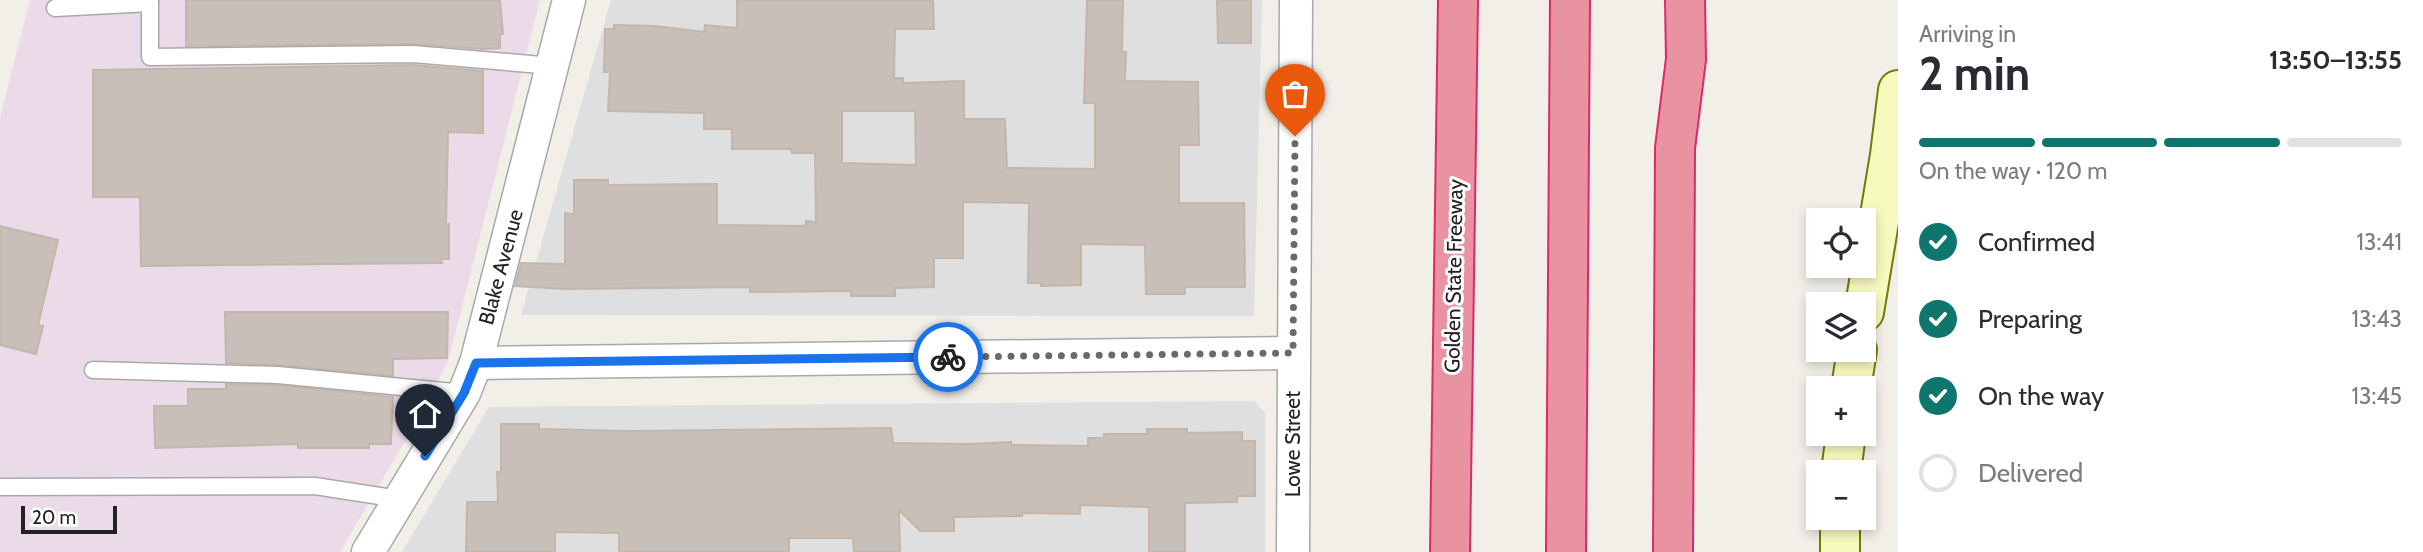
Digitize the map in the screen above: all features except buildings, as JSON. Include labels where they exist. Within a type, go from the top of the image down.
[{"type":"highway","name":"Golden State Freeway","points":[[1450,552],[1458,0]]},
{"type":"highway","points":[[1566,552],[1570,0]]},
{"type":"highway","points":[[1664,0],[1665,57],[1675,148],[1673,552]]},
{"type":"highway","points":[[1675,148],[1686,59],[1685,0]]},
{"type":"main road","points":[[1867,292],[1898,90]]},
{"type":"main road","points":[[1840,530],[1840,552]]},
{"type":"street","name":"Blake Avenue","points":[[368,552],[464,393],[476,363],[569,0]]},
{"type":"street","name":"Lowe Street","points":[[1293,552],[1296,0]]},
{"type":"street","points":[[476,363],[1293,353]]},
{"type":"lane","points":[[55,8],[150,1],[150,57],[413,54],[553,66]]},
{"type":"lane","points":[[93,370],[278,375],[464,393]]},
{"type":"lane","points":[[0,487],[315,486],[400,499]]},
{"type":"shaded area","points":[[30,0],[540,0],[449,358],[424,409],[340,552],[0,552],[0,118]]},
{"type":"shaded area","points":[[611,0],[1262,0],[1254,316],[521,315]]},
{"type":"shaded area","points":[[1254,401],[1265,413],[1265,552],[402,552],[489,407]]},
{"type":"way so far","points":[[948,357],[1293,353],[1295,136]]},
{"type":"route","points":[[425,456],[464,393],[476,363],[948,357]]}]
